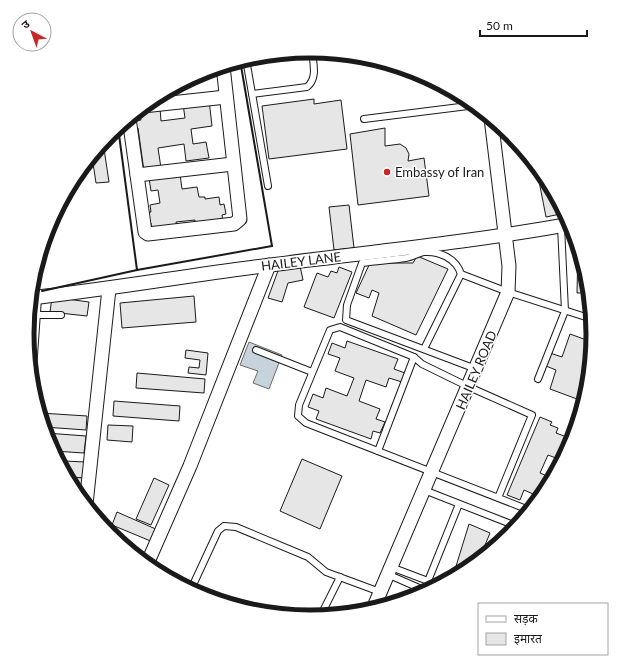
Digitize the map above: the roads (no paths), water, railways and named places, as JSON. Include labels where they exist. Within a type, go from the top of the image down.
[{"type":"street","points":[[130,124],[144,228],[148,234],[234,224],[240,219],[224,71]]},
{"type":"street","points":[[156,104],[226,96]]},
{"type":"street","name":"HAILEY ROAD","points":[[376,601],[508,292],[509,266],[492,126]]},
{"type":"street","points":[[137,175],[234,164]]},
{"type":"street","name":"HAILEY LANE","points":[[36,298],[109,289],[269,265],[506,236],[564,225]]},
{"type":"street","points":[[150,558],[190,466],[269,265]]},
{"type":"street","points":[[87,496],[109,289]]},
{"type":"lane","points":[[252,94],[307,87],[311,83],[314,76],[313,58]]},
{"type":"lane","points":[[247,65],[268,186]]},
{"type":"lane","points":[[364,119],[467,107]]},
{"type":"lane","points":[[538,379],[565,311],[566,231]]},
{"type":"lane","points":[[424,349],[461,274],[459,267],[453,260],[443,255],[423,252],[408,258],[362,263],[348,305],[346,320],[476,369]]},
{"type":"lane","points":[[461,274],[508,292],[585,317]]},
{"type":"lane","points":[[35,306],[37,315],[35,347]]},
{"type":"lane","points":[[37,315],[61,315]]},
{"type":"lane","points":[[498,498],[532,415],[468,387],[422,364],[414,357],[340,327],[330,330],[299,405],[298,416],[306,423],[432,472],[498,498],[524,508]]},
{"type":"lane","points":[[256,350],[312,372]]},
{"type":"lane","points":[[378,451],[414,357]]},
{"type":"lane","points":[[424,490],[510,524]]},
{"type":"lane","points":[[389,571],[428,581],[459,504]]},
{"type":"lane","points":[[194,583],[218,531],[224,526],[236,527],[308,557],[326,572],[380,592]]},
{"type":"lane","points":[[389,571],[418,587]]},
{"type":"lane","points":[[324,609],[340,577]]},
{"type":"place","name":"Embassy of Iran","points":[[387,172]]}]
